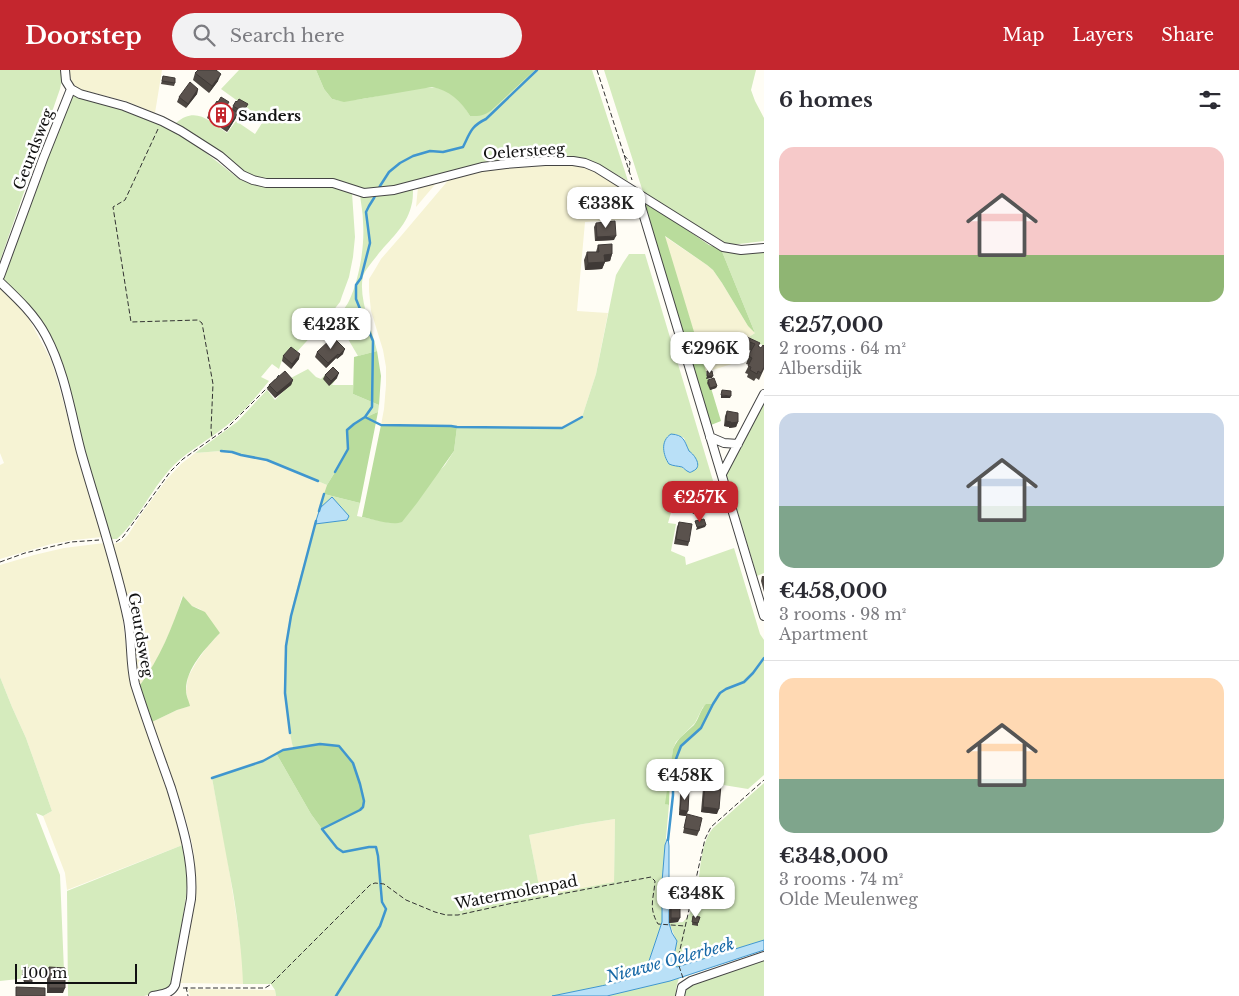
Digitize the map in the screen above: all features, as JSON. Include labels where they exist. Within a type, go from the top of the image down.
[{"type":"street","points":[[65,70],[66,80],[71,89]]},
{"type":"street","name":"Oelersteeg","points":[[71,89],[80,94],[124,106],[162,121],[220,156],[242,175],[252,180],[266,183],[333,183],[364,192],[394,190],[482,167],[545,161],[573,161],[597,168],[722,247],[741,250],[764,248]]},
{"type":"street","name":"Geurdsweg","points":[[0,276],[71,89]]},
{"type":"street","points":[[637,193],[764,616]]},
{"type":"street","name":"Geurdsweg","points":[[0,282],[26,306],[36,320],[46,336],[60,368],[129,627],[135,682],[176,805],[189,855],[192,886],[191,899],[173,990]]},
{"type":"street","points":[[722,474],[764,394]]},
{"type":"street","points":[[710,437],[738,444]]},
{"type":"street","points":[[680,996],[682,987],[691,981],[764,956]]},
{"type":"street","points":[[153,996],[173,990]]},
{"type":"path","points":[[597,70],[629,173]]},
{"type":"path","points":[[162,121],[125,200],[113,207],[131,322],[198,320],[202,323],[212,384],[212,438]]},
{"type":"path","points":[[0,562],[71,542],[117,542],[123,537],[170,472],[183,459],[227,428],[279,375]]},
{"type":"path","points":[[683,979],[679,966],[679,954],[706,834],[711,827],[764,780]]},
{"type":"path","name":"Watermolenpad","points":[[173,990],[186,987],[265,988],[370,884],[384,884],[406,900],[446,915],[651,877],[655,881],[652,912],[658,924],[685,926]]},
{"type":"path","points":[[186,987],[188,996]]},
{"type":"shaded area","points":[[68,70],[162,70],[155,113],[126,101],[78,89],[73,84]]},
{"type":"shaded area","points":[[545,164],[568,164],[593,170],[625,190],[634,219],[585,222],[577,311],[608,313],[596,374],[582,417],[562,428],[381,425],[384,409],[386,367],[383,350],[371,311],[369,279],[381,259],[451,177],[479,170]]},
{"type":"shaded area","points":[[438,181],[416,207],[418,187]]},
{"type":"shaded area","points":[[664,236],[713,270],[748,326],[755,333],[749,337],[735,363],[706,372]]},
{"type":"shaded area","points":[[0,288],[18,304],[29,319],[51,360],[102,537],[51,544],[0,559],[0,465],[4,463],[0,453]]},
{"type":"shaded area","points":[[221,451],[267,460],[327,485],[296,594],[286,646],[285,693],[293,748],[283,750],[263,761],[212,778],[240,939],[243,984],[179,983],[194,876],[194,856],[186,820],[152,722],[189,706],[186,691],[188,677],[207,647],[220,633],[200,609],[192,606],[182,596],[177,615],[160,654],[140,685],[136,671],[126,594],[113,544],[121,542],[128,535],[167,479],[181,464],[195,453]]},
{"type":"shaded area","points":[[104,543],[121,605],[129,671],[167,781],[185,844],[67,890],[65,873],[43,816],[52,811],[26,738],[0,677],[0,565],[64,548]]},
{"type":"shaded area","points":[[615,819],[614,883],[541,897],[529,835]]},
{"type":"shaded area","points":[[188,989],[275,990],[276,996],[190,996]]},
{"type":"green space","points":[[0,70],[62,70],[63,75],[60,89],[0,261]]},
{"type":"green space","points":[[239,70],[316,70],[324,89],[332,99],[339,100],[362,99],[416,89],[443,89],[462,104],[470,116],[492,110],[535,70],[592,70],[628,181],[594,162],[580,158],[564,157],[517,159],[477,164],[408,183],[382,188],[361,188],[329,179],[261,178],[245,173],[197,136],[176,123],[190,116],[202,117],[227,133],[236,121],[255,134],[264,120],[221,89]]},
{"type":"green space","points":[[316,70],[535,70],[492,110],[482,115],[470,116],[454,97],[438,88],[432,87],[344,102],[332,99],[324,89]]},
{"type":"green space","points":[[604,70],[756,70],[751,90],[764,118],[764,241],[739,244],[720,242],[643,192]]},
{"type":"green space","points":[[66,94],[126,109],[170,128],[191,141],[239,179],[255,184],[329,186],[352,193],[355,237],[353,257],[349,277],[340,302],[295,354],[282,360],[279,369],[272,364],[261,377],[269,381],[243,411],[174,465],[159,483],[133,522],[117,539],[109,539],[62,371],[40,323],[22,297],[2,278],[63,97]]},
{"type":"green space","points":[[413,188],[412,205],[409,214],[363,276],[362,294],[377,351],[358,356],[341,327],[332,323],[349,301],[358,273],[363,231],[360,195]]},
{"type":"green space","points":[[645,201],[709,245],[721,249],[755,333],[748,326],[713,270],[665,236],[721,421],[711,425],[649,220]]},
{"type":"green space","points":[[764,248],[764,346],[749,337],[755,333],[721,249]]},
{"type":"green space","points":[[629,254],[645,254],[714,484],[676,496],[668,523],[676,524],[671,551],[685,557],[686,565],[734,548],[760,634],[764,640],[764,775],[748,789],[674,777],[676,759],[681,746],[701,728],[712,704],[703,707],[695,723],[676,742],[673,749],[666,804],[669,805],[662,882],[662,922],[647,967],[636,976],[617,983],[552,996],[276,996],[271,984],[243,984],[235,904],[212,778],[263,761],[276,753],[311,814],[322,829],[360,810],[363,801],[363,794],[353,764],[320,744],[293,748],[288,722],[284,670],[288,629],[294,598],[315,524],[347,520],[332,497],[320,508],[324,494],[360,503],[357,516],[391,523],[445,465],[454,451],[457,427],[562,428],[582,417],[596,374],[616,275]],"holes":[[[676,434],[684,438],[689,451],[689,472],[681,467],[669,464],[665,457],[664,446],[666,439],[668,436]],[[615,819],[614,882],[541,896],[529,835]]]},
{"type":"green space","points":[[377,351],[381,376],[379,405],[353,394],[354,357]]},
{"type":"green space","points":[[308,369],[321,379],[329,371],[337,378],[332,385],[353,385],[353,394],[379,405],[378,412],[347,430],[348,449],[327,485],[267,460],[232,452],[195,453],[237,422],[267,390],[275,400],[292,382],[289,379]]},
{"type":"green space","points":[[764,399],[764,573],[757,576],[726,473]]},
{"type":"green space","points":[[378,412],[360,503],[324,494],[327,485],[348,449],[347,430]]},
{"type":"green space","points":[[381,425],[457,427],[454,451],[417,503],[402,522],[398,523],[388,523],[362,517]]},
{"type":"green space","points":[[183,596],[192,606],[205,612],[220,633],[198,659],[189,674],[186,694],[190,706],[152,722],[140,685],[154,664],[165,642]]},
{"type":"green space","points":[[0,677],[26,738],[52,811],[43,816],[36,813],[60,875],[64,971],[48,972],[46,976],[0,981]]},
{"type":"green space","points":[[706,704],[713,704],[701,728],[681,746],[670,776],[669,805],[665,804],[673,749],[679,739],[694,725]]},
{"type":"green space","points":[[320,744],[339,746],[353,763],[364,801],[363,807],[360,810],[322,829],[311,814],[276,753],[292,748]]},
{"type":"green space","points":[[764,783],[764,940],[675,967],[676,942],[669,923],[683,922],[695,902],[703,850],[707,838],[713,828]]},
{"type":"green space","points":[[185,844],[188,874],[186,897],[172,985],[165,991],[144,996],[68,996],[67,891]]},
{"type":"green space","points":[[764,959],[764,996],[683,996],[684,988],[688,985]]},
{"type":"green space","points":[[679,978],[676,996],[607,996]]},
{"type":"water","points":[[671,434],[683,439],[697,461],[696,469],[690,472],[682,467],[669,464],[665,457],[664,444]]},
{"type":"water","points":[[332,497],[349,516],[347,520],[315,524],[320,508]]},
{"type":"water","name":"Nieuwe Oelerbeek","points":[[668,837],[671,909],[669,910],[669,923],[677,941],[673,961],[675,966],[677,967],[764,940],[764,950],[670,981],[607,996],[552,996],[623,981],[642,972],[647,967],[662,922],[662,882],[665,845]]},
{"type":"building","points":[[198,70],[216,70],[221,74],[212,86],[195,73]]},
{"type":"building","points":[[163,76],[175,78],[175,83],[162,81]]},
{"type":"building","points":[[190,82],[198,89],[188,104],[179,97]]},
{"type":"building","name":"Sanders","points":[[221,97],[229,102],[227,105],[230,108],[238,113],[229,127],[209,113]]},
{"type":"building","points":[[239,99],[248,104],[243,112],[233,106]]},
{"type":"building","points":[[615,221],[616,236],[597,237],[596,223]]},
{"type":"building","points":[[612,244],[612,254],[604,255],[605,262],[588,263],[587,252],[599,252],[598,245]]},
{"type":"building","points":[[745,336],[760,343],[758,346],[761,348],[764,346],[764,367],[761,373],[758,371],[757,374],[750,370],[751,367],[748,366],[752,358],[748,356],[755,344],[747,341],[746,344],[742,342]]},
{"type":"building","points":[[333,337],[345,349],[328,363],[317,352]]},
{"type":"building","points":[[291,347],[300,354],[292,364],[283,356]]},
{"type":"building","points":[[333,367],[339,373],[331,381],[325,375]]},
{"type":"building","points":[[285,371],[293,380],[277,393],[269,385]]},
{"type":"building","points":[[707,371],[712,371],[713,376],[707,376]]},
{"type":"building","points":[[714,378],[717,386],[710,388],[708,380]]},
{"type":"building","points":[[722,390],[731,391],[731,396],[721,395]]},
{"type":"building","points":[[727,411],[738,413],[738,422],[731,423],[726,421]]},
{"type":"building","points":[[711,487],[716,500],[695,509],[690,498]]},
{"type":"building","points":[[704,519],[706,525],[697,527],[695,521]]},
{"type":"building","points":[[679,522],[692,524],[689,542],[676,539]]},
{"type":"building","points":[[705,783],[721,784],[719,809],[703,807]]},
{"type":"building","points":[[682,790],[689,791],[688,811],[680,810]]},
{"type":"building","points":[[687,814],[702,818],[699,831],[684,828]]},
{"type":"building","points":[[671,905],[680,905],[680,918],[671,918]]},
{"type":"building","points":[[693,916],[700,917],[698,923],[692,922]]},
{"type":"building","points":[[49,967],[65,968],[65,988],[49,988]]},
{"type":"building","points":[[23,968],[29,968],[29,973],[23,973]]},
{"type":"building","points":[[24,977],[32,977],[32,982],[24,981]]},
{"type":"building","points":[[16,987],[45,988],[45,996],[16,996]]},
{"type":"waterway","points":[[365,417],[372,407],[373,341],[356,299],[356,285],[361,278],[370,243],[366,212],[389,172],[413,156],[430,151],[443,152],[463,147],[474,127],[486,119],[537,70]]},
{"type":"waterway","points":[[335,472],[348,449],[347,430],[365,417],[381,425],[562,428],[582,417]]},
{"type":"waterway","points":[[221,451],[267,460],[318,481]]},
{"type":"waterway","points":[[319,511],[324,494]]},
{"type":"waterway","points":[[290,733],[285,693],[286,646],[291,616],[316,521]]},
{"type":"waterway","points":[[668,840],[673,795],[673,774],[681,746],[701,728],[720,693],[744,682],[764,658]]},
{"type":"waterway","points":[[212,778],[263,761],[283,750],[320,744],[339,746],[353,763],[364,801],[363,807],[322,829],[337,848],[343,852],[376,847],[382,902],[386,909],[380,926],[336,996]]},
{"type":"place","name":"Sanders","points":[[221,115]]}]
